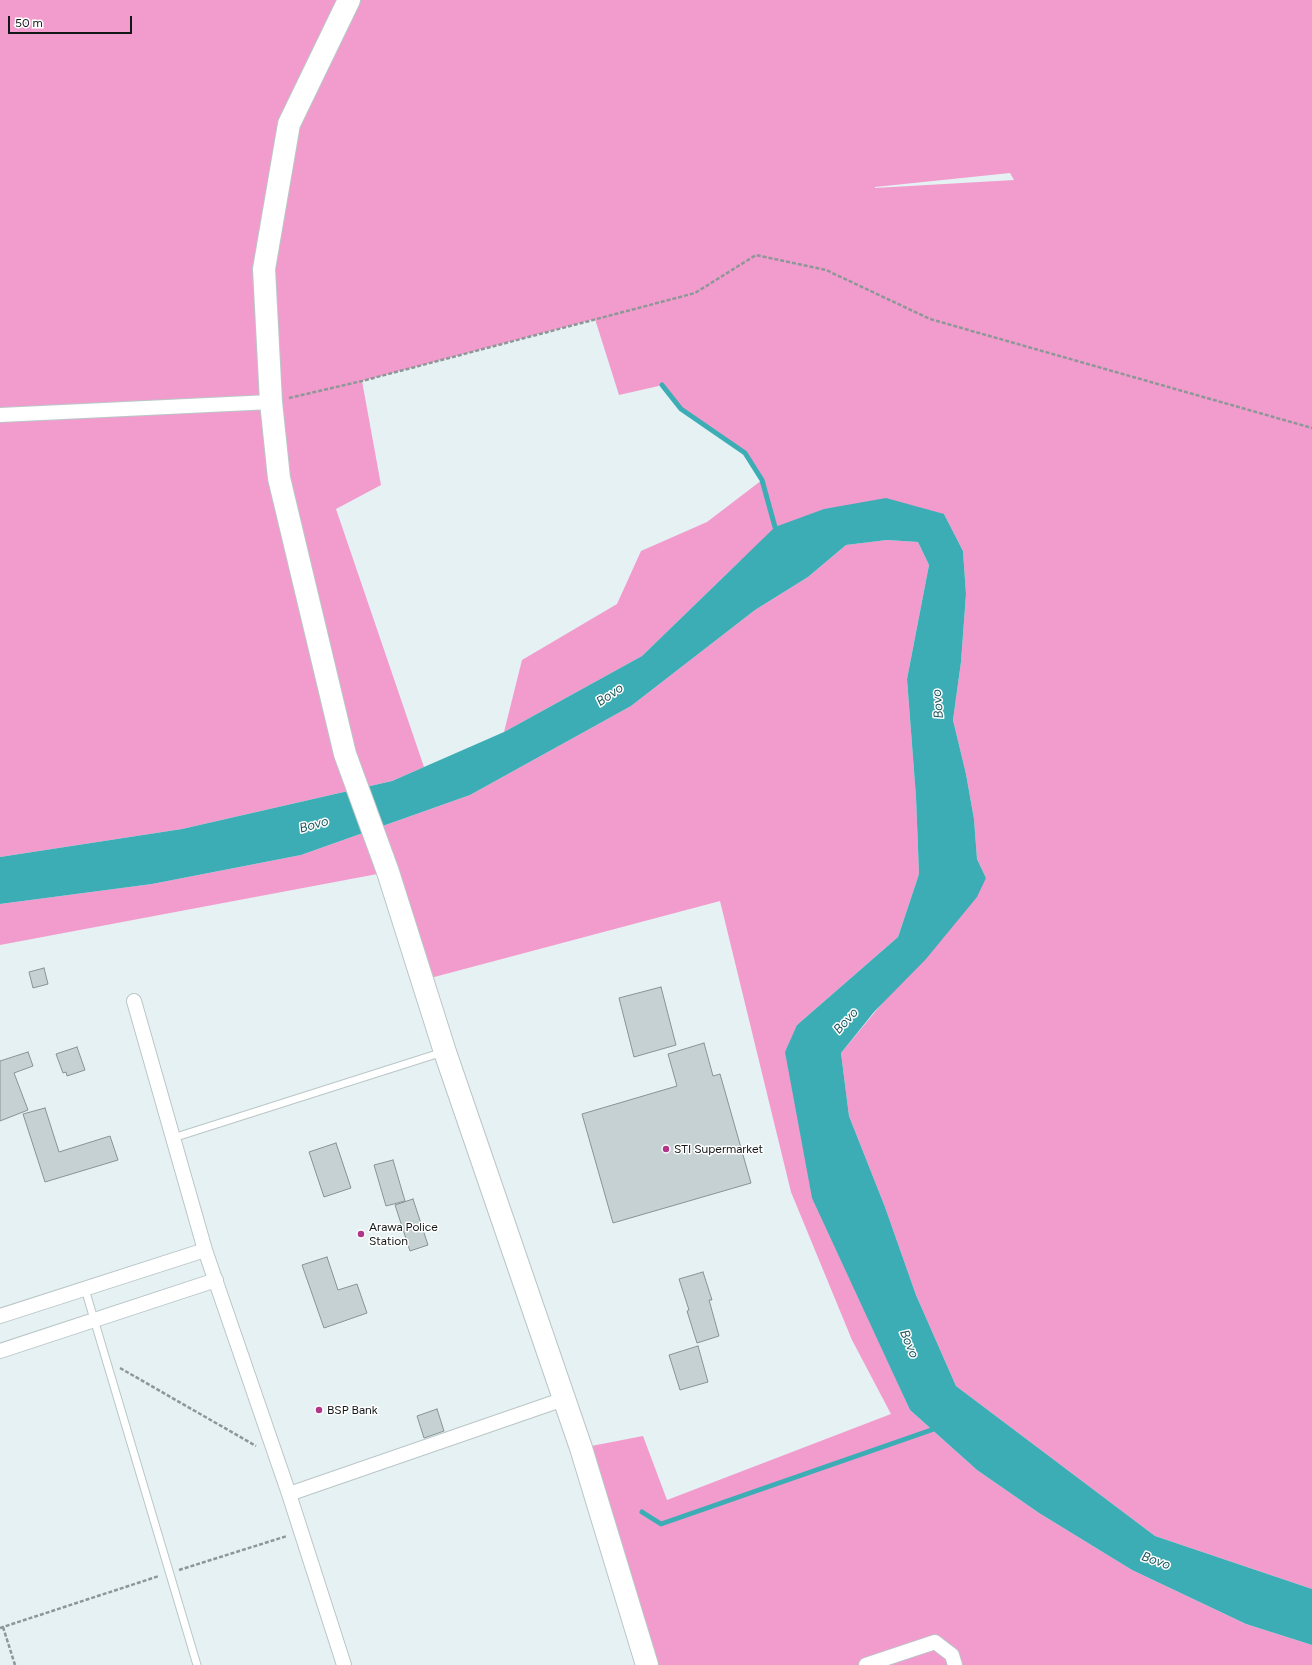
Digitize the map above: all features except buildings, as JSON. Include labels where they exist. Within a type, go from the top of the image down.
[{"type":"main road","points":[[349,0],[289,124],[264,269],[271,402],[279,478],[344,754],[377,842],[414,951],[445,1052],[581,1448],[647,1665]]},
{"type":"street","points":[[0,415],[271,402]]},
{"type":"street","points":[[134,1001],[205,1250],[289,1494],[344,1665]]},
{"type":"street","points":[[0,1316],[205,1250]]},
{"type":"street","points":[[0,1351],[216,1280]]},
{"type":"street","points":[[289,1494],[564,1399]]},
{"type":"street","points":[[866,1665],[936,1642],[952,1655],[956,1665]]},
{"type":"lane","points":[[173,1138],[445,1052]]},
{"type":"lane","points":[[84,1288],[197,1665]]},
{"type":"path","points":[[271,402],[362,381],[695,293],[756,255],[826,270],[930,320],[1312,428]]},
{"type":"path","points":[[106,1360],[276,1457]]},
{"type":"path","points":[[15,1665],[1,1628],[301,1532]]},
{"type":"shaded area","points":[[0,0],[1312,0],[1312,1589],[1155,1536],[956,1386],[916,1295],[885,1207],[849,1116],[841,1053],[986,878],[977,859],[974,819],[966,774],[953,720],[961,662],[966,594],[963,551],[944,514],[740,561],[642,656],[504,732],[522,660],[617,604],[641,551],[707,522],[762,480],[745,453],[681,409],[663,385],[619,395],[595,319],[362,381],[381,485],[336,509],[424,767],[392,781],[182,829],[0,857]],"holes":[[[1010,173],[1014,180],[875,188]]]},
{"type":"shaded area","points":[[887,540],[918,542],[929,565],[907,679],[916,797],[919,874],[898,937],[797,1025],[883,1349],[910,1410],[977,1470],[1039,1513],[1132,1570],[1246,1624],[1312,1645],[1312,1665],[647,1665],[581,1448],[643,1436],[667,1500],[891,1414],[852,1340],[791,1192],[720,901],[423,980],[388,872],[0,945],[0,904],[152,884],[301,855],[470,795],[631,706],[755,610],[808,577],[846,545]]},
{"type":"water","name":"Bovo","points":[[886,498],[944,514],[963,551],[966,594],[961,662],[953,720],[966,774],[974,819],[977,859],[986,878],[977,897],[926,959],[874,1012],[841,1053],[849,1116],[885,1207],[916,1295],[956,1386],[1155,1536],[1312,1589],[1312,1645],[1246,1624],[1132,1570],[1039,1513],[977,1470],[910,1410],[812,1198],[785,1052],[797,1025],[898,937],[919,874],[916,797],[907,679],[929,565],[918,542],[887,540],[846,545],[808,577],[755,610],[631,706],[470,795],[301,855],[152,884],[0,904],[0,857],[182,829],[392,781],[504,732],[642,656],[775,527],[824,509]]},
{"type":"waterway","points":[[662,385],[681,409],[745,453],[762,480],[775,527],[779,532]]},
{"type":"waterway","points":[[642,1512],[661,1524],[937,1428]]},
{"type":"place","name":"STI Supermarket","points":[[666,1149]]},
{"type":"place","name":"Arawa Police Station","points":[[361,1234]]},
{"type":"place","name":"BSP Bank","points":[[319,1410]]}]
